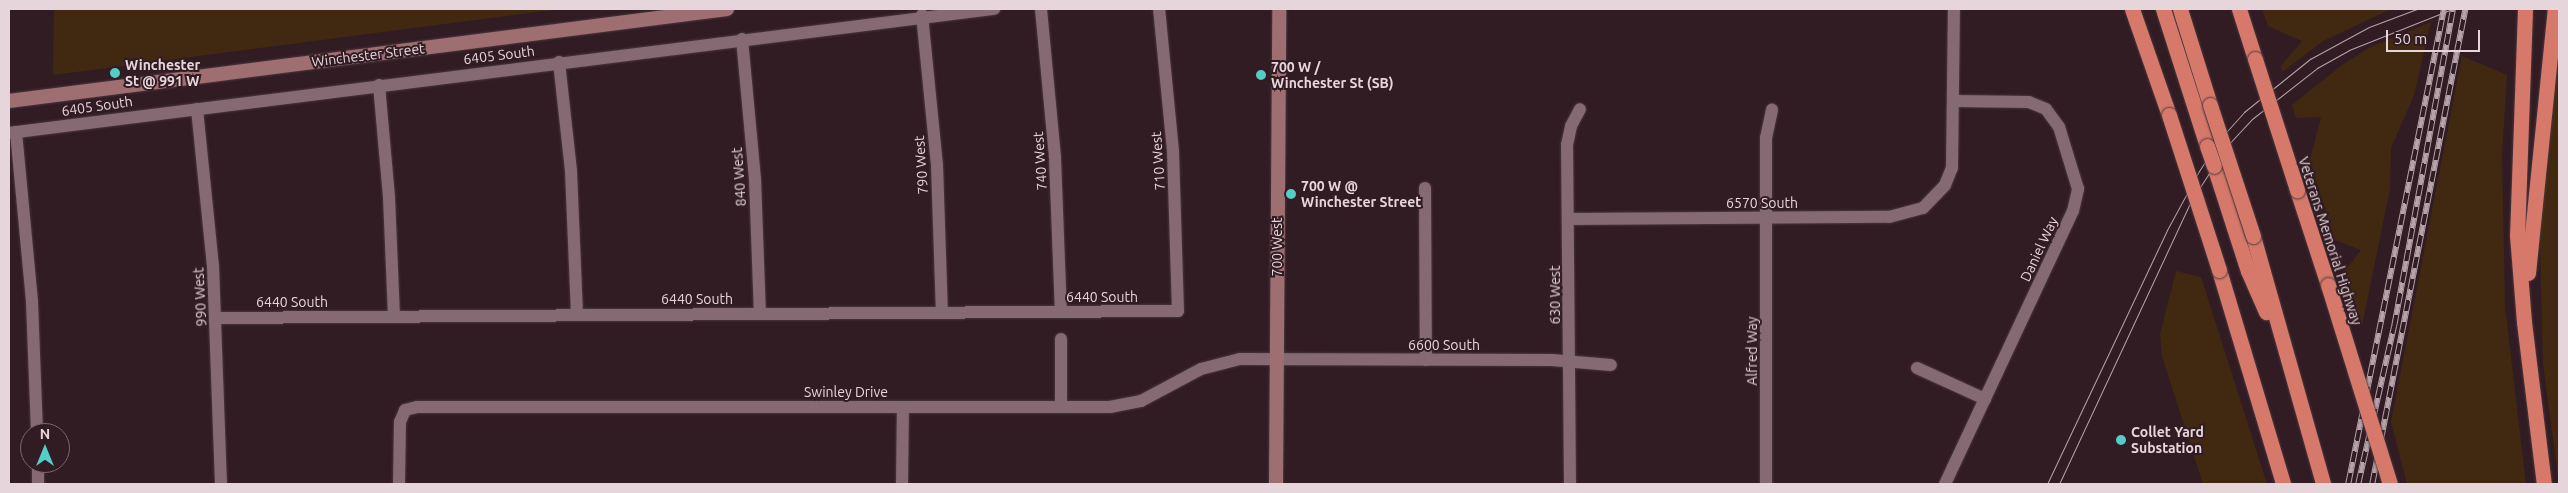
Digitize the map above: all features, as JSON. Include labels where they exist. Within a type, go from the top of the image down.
[{"type":"highway","points":[[2132,9],[2169,115],[2219,270],[2283,484]]},
{"type":"highway","points":[[2163,9],[2248,271],[2290,369]]},
{"type":"highway","points":[[2180,9],[2253,236],[2322,484]]},
{"type":"highway","name":"Veterans Memorial Highway","points":[[2238,9],[2328,285],[2390,484]]},
{"type":"highway","points":[[2525,9],[2517,235],[2524,322],[2544,484]]},
{"type":"highway","points":[[2524,322],[2548,53],[2555,9]]},
{"type":"main road","name":"Winchester Street","points":[[9,100],[726,9]]},
{"type":"main road","name":"700 West","points":[[1276,484],[1279,9]]},
{"type":"street","name":"6405 South","points":[[13,133],[922,15],[994,9]]},
{"type":"street","name":"740 West","points":[[1041,9],[1055,158],[1061,312]]},
{"type":"street","name":"710 West","points":[[1159,9],[1173,151],[1178,311]]},
{"type":"street","points":[[1954,9],[1954,101]]},
{"type":"street","name":"790 West","points":[[922,15],[937,165],[942,312]]},
{"type":"street","name":"840 West","points":[[742,39],[755,179],[760,314]]},
{"type":"street","points":[[559,62],[570,171],[577,315]]},
{"type":"street","points":[[379,85],[389,196],[394,317]]},
{"type":"street","name":"6570 South","points":[[1568,218],[1767,218],[1909,214],[1934,201],[1945,185],[1952,168],[1954,101]]},
{"type":"street","name":"Daniel Way","points":[[1946,484],[2072,211],[2077,182],[2056,122],[2040,105],[2028,102],[1954,101]]},
{"type":"street","name":"990 West","points":[[197,109],[216,318],[221,484]]},
{"type":"street","name":"630 West","points":[[1570,484],[1567,145],[1571,126],[1580,109]]},
{"type":"street","name":"Alfred Way","points":[[1766,484],[1766,138],[1772,110]]},
{"type":"street","points":[[13,133],[32,302],[37,423]]},
{"type":"street","points":[[1425,188],[1426,360]]},
{"type":"street","name":"6440 South","points":[[216,318],[1178,311]]},
{"type":"street","points":[[1061,339],[1061,407]]},
{"type":"street","name":"Swinley Drive","points":[[399,484],[399,429],[405,410],[423,406],[1061,407],[1130,404],[1153,397],[1212,364],[1240,359],[1276,359]]},
{"type":"street","name":"6600 South","points":[[1276,359],[1426,360],[1611,365]]},
{"type":"street","points":[[1917,368],[1985,399]]},
{"type":"street","points":[[902,484],[903,407]]},
{"type":"shaded area","points":[[54,9],[560,9],[53,75]]},
{"type":"shaded area","points":[[2262,9],[2391,9],[2323,41],[2282,72],[2281,66],[2302,41],[2268,26]]},
{"type":"shaded area","points":[[2431,22],[2414,95],[2391,148],[2390,189],[2362,325],[2345,271],[2361,250],[2335,240],[2310,160],[2321,117],[2296,118],[2292,105],[2342,65],[2369,48]]},
{"type":"shaded area","points":[[2559,55],[2559,484],[2543,363],[2540,243],[2544,178]]},
{"type":"shaded area","points":[[2462,56],[2507,75],[2502,155],[2505,307],[2526,484],[2407,484],[2391,422]]},
{"type":"shaded area","points":[[2176,271],[2201,277],[2267,484],[2203,484],[2162,356],[2160,334]]},
{"type":"tram line","points":[[2047,484],[2167,230],[2199,171],[2219,140],[2244,112],[2310,59],[2369,27],[2417,9]]},
{"type":"tram line","points":[[2059,484],[2191,201],[2226,147],[2252,119],[2317,68],[2349,50],[2452,9]]},
{"type":"railway","points":[[2348,484],[2444,9]]},
{"type":"railway","points":[[2358,484],[2394,326],[2453,9]]},
{"type":"railway","points":[[2372,484],[2465,9]]},
{"type":"place","name":"Winchester St @ 991 W","points":[[115,73]]},
{"type":"place","name":"700 W / Winchester St (SB)","points":[[1261,75]]},
{"type":"place","name":"700 W @ Winchester Street","points":[[1291,194]]},
{"type":"place","name":"Collet Yard Substation","points":[[2121,440]]}]
